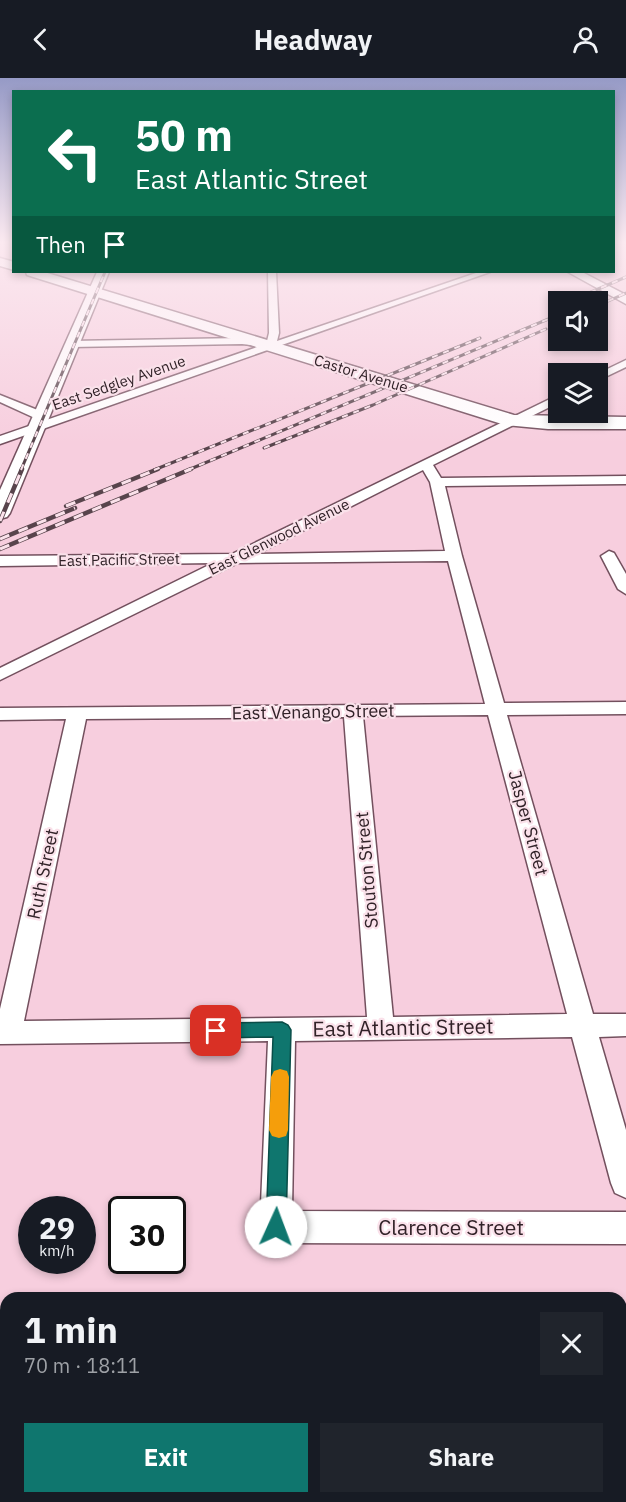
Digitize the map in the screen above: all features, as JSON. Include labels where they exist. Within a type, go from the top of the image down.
[{"type":"main road","name":"Castor Avenue","points":[[158,309],[512,421],[626,423]]},
{"type":"street","points":[[0,513],[86,309]]},
{"type":"street","points":[[71,344],[242,341],[272,345],[273,309]]},
{"type":"street","name":"East Sedgley Avenue","points":[[0,440],[39,422],[376,309]]},
{"type":"street","points":[[608,372],[626,363]]},
{"type":"street","points":[[0,398],[39,422]]},
{"type":"street","name":"East Glenwood Avenue","points":[[0,675],[236,559],[431,473],[512,421],[548,403]]},
{"type":"street","points":[[431,473],[626,480]]},
{"type":"street","name":"Jasper Street","points":[[431,473],[626,1184]]},
{"type":"street","name":"East Pacific Street","points":[[0,561],[454,556]]},
{"type":"street","points":[[609,556],[626,589]]},
{"type":"street","name":"East Venango Street","points":[[0,714],[626,708]]},
{"type":"street","name":"Stouton Street","points":[[353,712],[381,1029]]},
{"type":"street","name":"Ruth Street","points":[[4,1033],[77,714]]},
{"type":"street","name":"East Atlantic Street","points":[[4,1033],[626,1025]]},
{"type":"street","name":"Clarence Street","points":[[282,1030],[276,1227],[626,1228]]},
{"type":"railway","points":[[21,470],[89,309]]},
{"type":"railway","points":[[188,470],[548,319]]},
{"type":"railway","points":[[264,448],[373,405],[546,329]]},
{"type":"railway","points":[[154,470],[480,338]]},
{"type":"railway","points":[[0,521],[22,469]]},
{"type":"railway","points":[[66,506],[158,469]]},
{"type":"railway","points":[[0,549],[191,469]]},
{"type":"railway","points":[[0,539],[75,508]]},
{"type":"slow traffic","points":[[279,1130],[280,1077]]},
{"type":"route","points":[[216,1031],[282,1030],[276,1227]]}]
